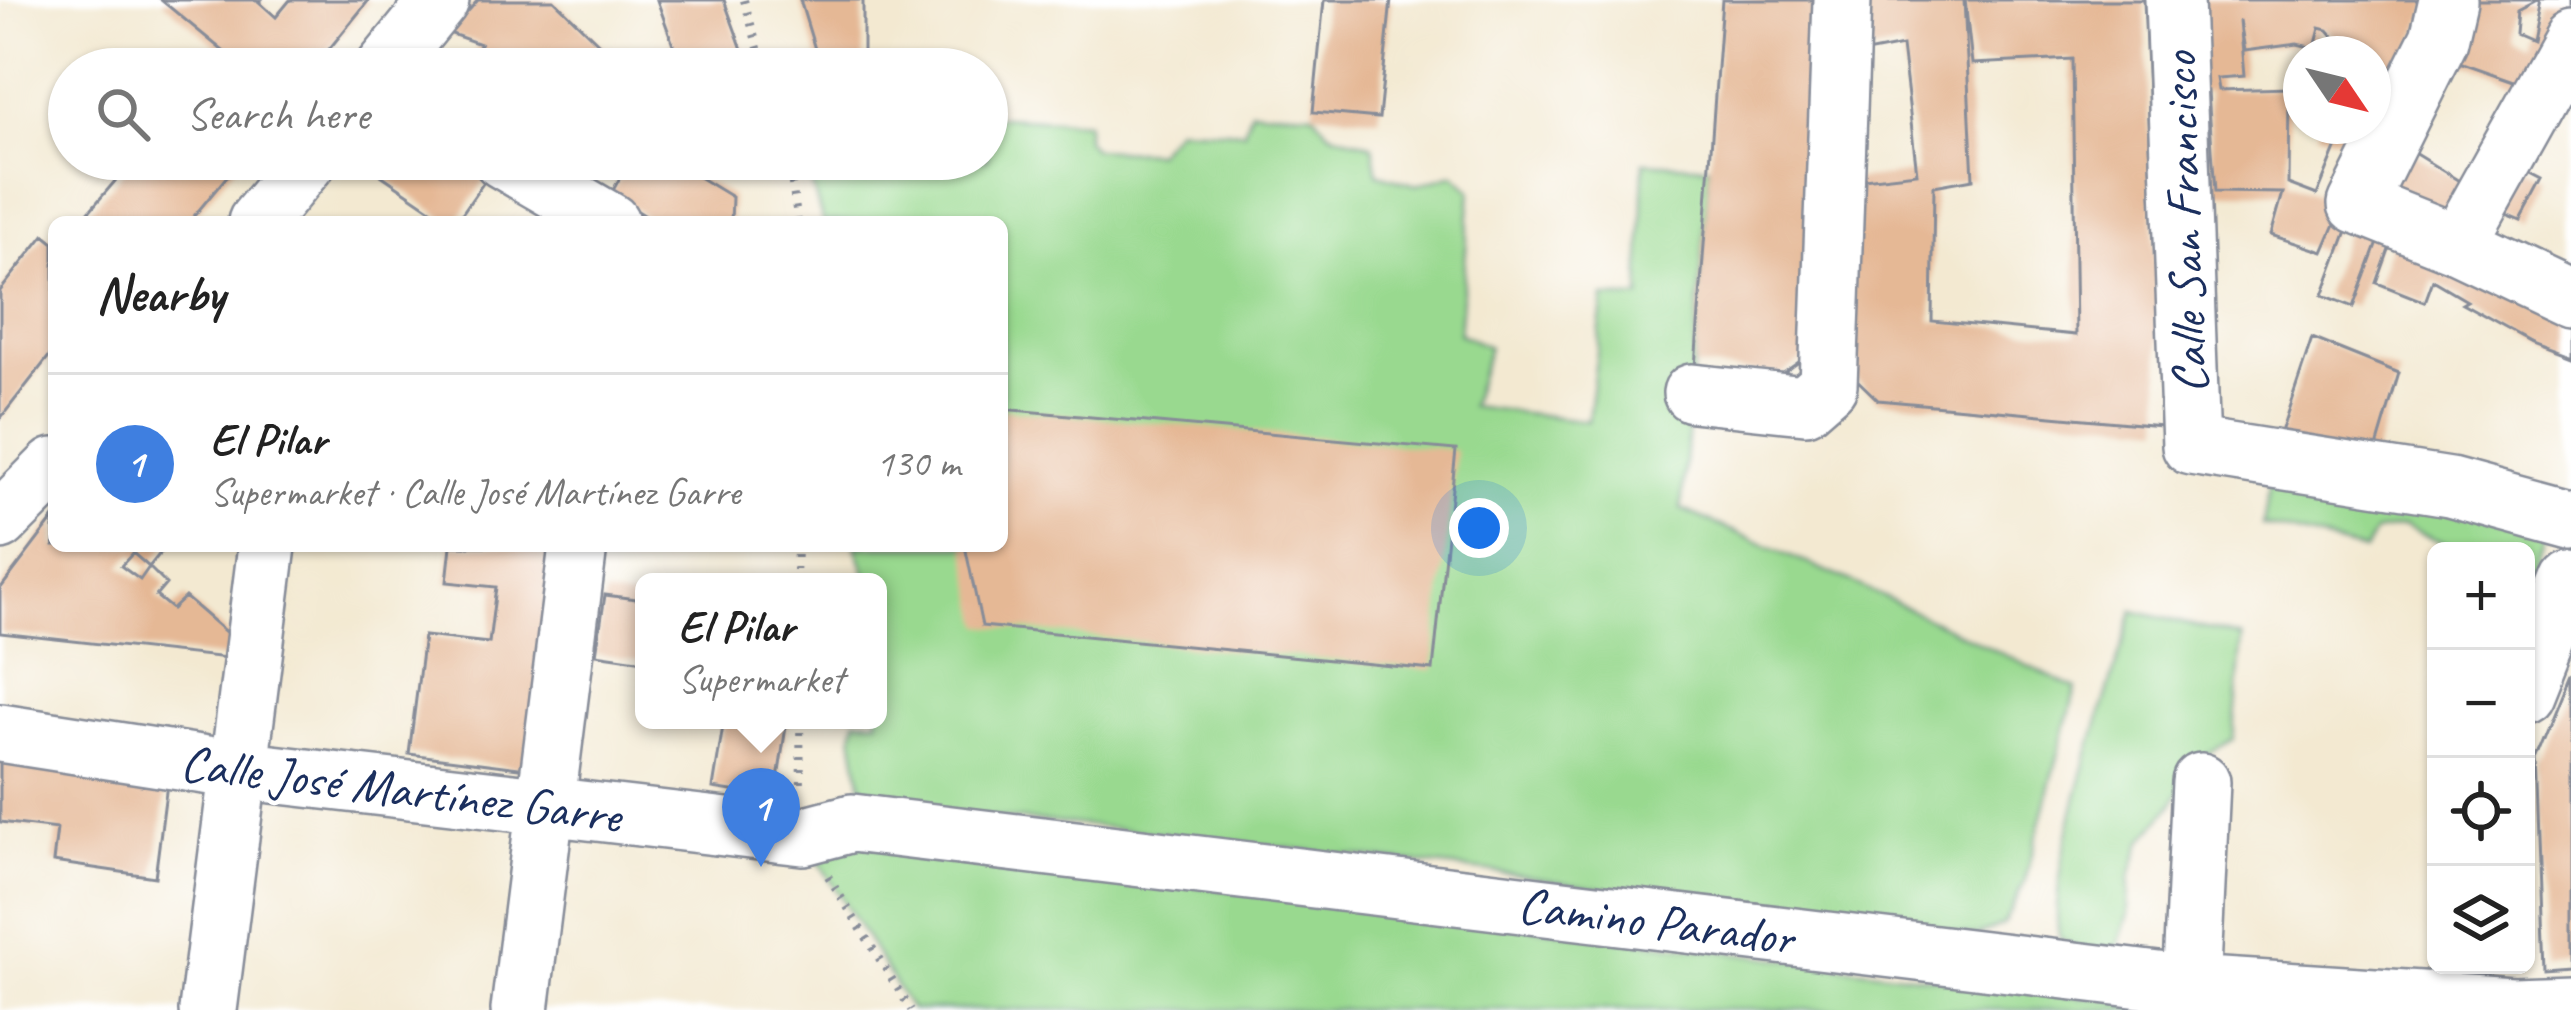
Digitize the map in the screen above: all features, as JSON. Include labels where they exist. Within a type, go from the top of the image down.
[{"type":"street","points":[[401,48],[440,0]]},
{"type":"street","points":[[1691,393],[1805,405],[1828,385],[1842,0]]},
{"type":"street","name":"Calle San Francisco","points":[[2174,0],[2191,446],[2450,487],[2571,520]]},
{"type":"street","points":[[2448,0],[2439,39],[2357,204],[2571,298]]},
{"type":"street","points":[[2457,244],[2571,40]]},
{"type":"street","points":[[262,216],[292,180]]},
{"type":"street","points":[[538,180],[600,216]]},
{"type":"street","points":[[0,521],[48,472]]},
{"type":"street","points":[[208,1010],[267,552]]},
{"type":"street","points":[[520,1010],[577,552]]},
{"type":"street","points":[[2535,670],[2571,580]]},
{"type":"street","name":"Calle José Martínez Garre","points":[[0,733],[238,770],[802,836]]},
{"type":"street","points":[[2191,998],[2201,782]]},
{"type":"street","name":"Camino Parador","points":[[802,836],[853,823],[2191,998],[2513,994],[2571,1004]]},
{"type":"path","points":[[744,0],[758,48]]},
{"type":"path","points":[[791,180],[797,216]]},
{"type":"path","points":[[800,729],[802,836],[911,1010]]},
{"type":"green space","points":[[1251,110],[1313,112],[1329,132],[1373,145],[1378,174],[1417,185],[1454,174],[1471,190],[1459,334],[1489,347],[1470,406],[1588,421],[1604,298],[1640,298],[1644,162],[1710,166],[1681,509],[1852,582],[2076,689],[2025,880],[2003,925],[1975,936],[1693,903],[1511,874],[939,813],[862,789],[854,729],[887,729],[887,573],[866,573],[858,552],[1008,552],[1008,216],[821,216],[811,180],[1008,180],[1008,117],[1086,122],[1086,139],[1093,149],[1156,152],[1177,128],[1244,131]]},
{"type":"green space","points":[[2270,477],[2546,526],[2535,560],[2535,542],[2439,542],[2403,527],[2374,532],[2364,551],[2262,525]]},
{"type":"green space","points":[[2133,611],[2243,638],[2233,739],[2198,759],[2171,806],[2142,841],[2118,948],[2085,952],[2060,939],[2061,871],[2082,778]]},
{"type":"green space","points":[[803,836],[2190,1010],[911,1010]]},
{"type":"building","points":[[161,0],[261,0],[276,17],[290,0],[369,0],[330,48],[219,48]]},
{"type":"building","points":[[478,0],[554,0],[603,48],[477,48],[480,44],[449,33]]},
{"type":"building","points":[[657,0],[724,0],[742,48],[674,48]]},
{"type":"building","points":[[800,0],[863,0],[863,48],[815,48]]},
{"type":"building","points":[[1324,0],[1391,0],[1379,118],[1313,112]]},
{"type":"building","points":[[1722,0],[1820,0],[1810,354],[1782,374],[1695,367]]},
{"type":"building","points":[[1854,0],[1964,0],[1973,179],[1934,186],[1932,321],[2076,335],[2072,59],[1972,64],[1965,0],[2144,0],[2162,426],[1878,400],[1850,373],[1854,180],[1917,173],[1902,46],[1851,56]]},
{"type":"building","points":[[2194,0],[2432,0],[2391,95],[2391,36],[2333,36],[2320,28],[2318,36],[2283,36],[2283,46],[2244,51],[2239,20],[2244,76],[2217,78],[2219,90],[2283,88],[2288,184],[2317,195],[2338,144],[2370,144],[2323,252],[2271,235],[2283,193],[2215,192],[2208,91],[2198,92]]},
{"type":"building","points":[[2458,0],[2538,0],[2517,11],[2515,34],[2531,41],[2539,0],[2571,0],[2571,10],[2536,89],[2442,56]]},
{"type":"building","points":[[2401,145],[2477,192],[2454,233],[2374,198]]},
{"type":"building","points":[[2518,166],[2543,179],[2521,220],[2495,209]]},
{"type":"building","points":[[116,180],[224,180],[194,216],[85,216]]},
{"type":"building","points":[[388,180],[485,180],[460,216],[441,216]]},
{"type":"building","points":[[619,180],[704,180],[732,197],[731,216],[646,216],[611,194]]},
{"type":"building","points":[[2354,212],[2385,224],[2354,307],[2323,295]]},
{"type":"building","points":[[2396,230],[2571,308],[2571,356],[2531,341],[2462,303],[2467,300],[2433,280],[2425,302],[2377,283]]},
{"type":"building","points":[[44,235],[48,238],[48,358],[0,419],[0,291]]},
{"type":"building","points":[[2312,338],[2399,373],[2373,461],[2276,447]]},
{"type":"building","points":[[1008,410],[1456,450],[1433,670],[982,626],[966,552],[1008,552]]},
{"type":"building","points":[[48,526],[48,552],[161,552],[149,567],[166,584],[156,596],[172,609],[185,597],[243,647],[236,659],[0,633],[0,589]],"holes":[[[133,553],[149,567],[140,580],[121,566]]]},
{"type":"building","points":[[450,552],[563,552],[535,770],[409,754],[424,636],[489,643],[496,587],[447,582]]},
{"type":"building","points":[[605,595],[635,599],[635,660],[596,654]]},
{"type":"building","points":[[2571,674],[2571,967],[2544,969],[2536,760]]},
{"type":"building","points":[[723,729],[786,729],[775,798],[713,788]]},
{"type":"building","points":[[0,753],[168,776],[155,877],[53,862],[57,829],[0,822]]},
{"type":"place","name":"El Pilar","points":[[761,867]]}]
